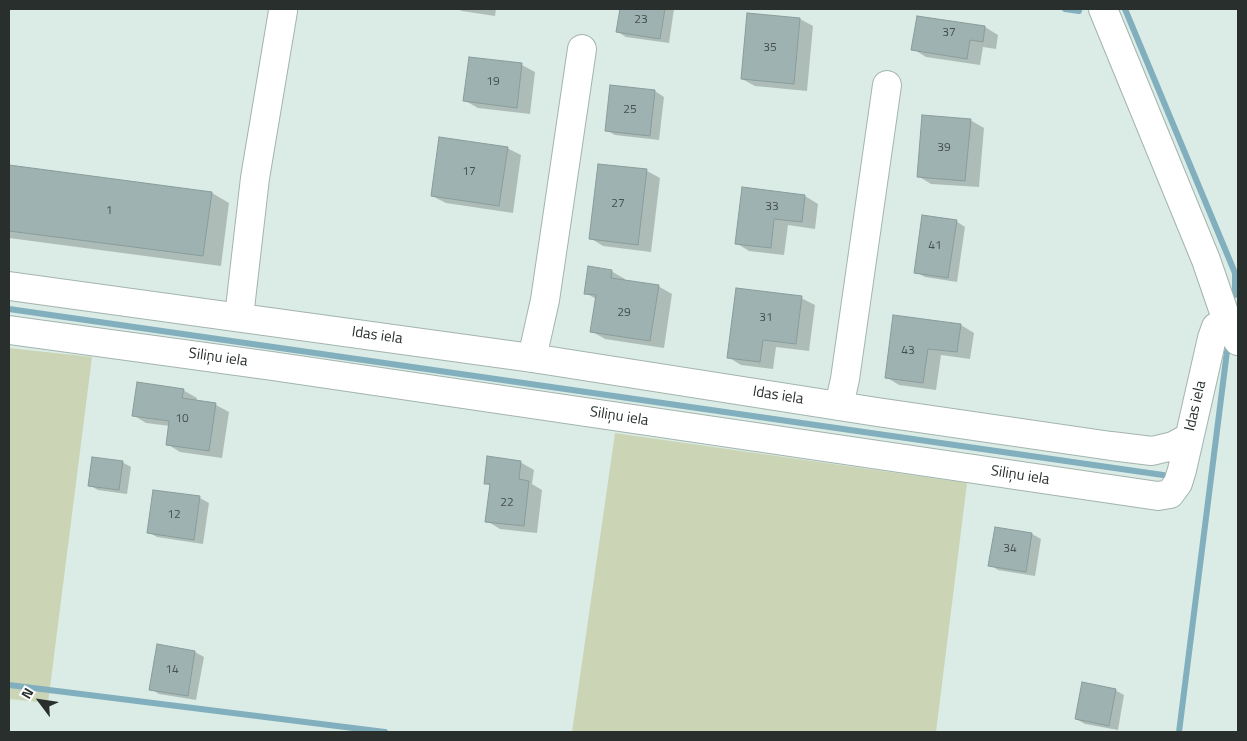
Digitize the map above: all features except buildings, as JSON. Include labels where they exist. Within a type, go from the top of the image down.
[{"type":"street","points":[[1103,9],[1206,260],[1233,331]]},
{"type":"street","points":[[239,317],[255,178],[283,11]]},
{"type":"street","points":[[532,358],[545,300],[582,49]]},
{"type":"street","points":[[839,406],[847,370],[887,85]]},
{"type":"street","name":"Idas iela","points":[[9,286],[532,358],[839,406],[1152,451],[1173,446],[1188,438],[1216,327],[1233,331]]},
{"type":"street","name":"Siliņu iela","points":[[9,330],[282,367],[1158,496],[1170,494],[1178,483],[1188,438]]},
{"type":"green space","points":[[9,348],[92,357],[48,703],[9,699]]},
{"type":"green space","points":[[615,433],[967,483],[936,732],[572,732]]},
{"type":"waterway","points":[[1065,9],[1079,11]]},
{"type":"waterway","points":[[1125,9],[1235,273],[1235,295]]},
{"type":"waterway","points":[[9,309],[1163,475]]},
{"type":"waterway","points":[[1179,732],[1227,351]]},
{"type":"waterway","points":[[9,685],[385,732]]}]
